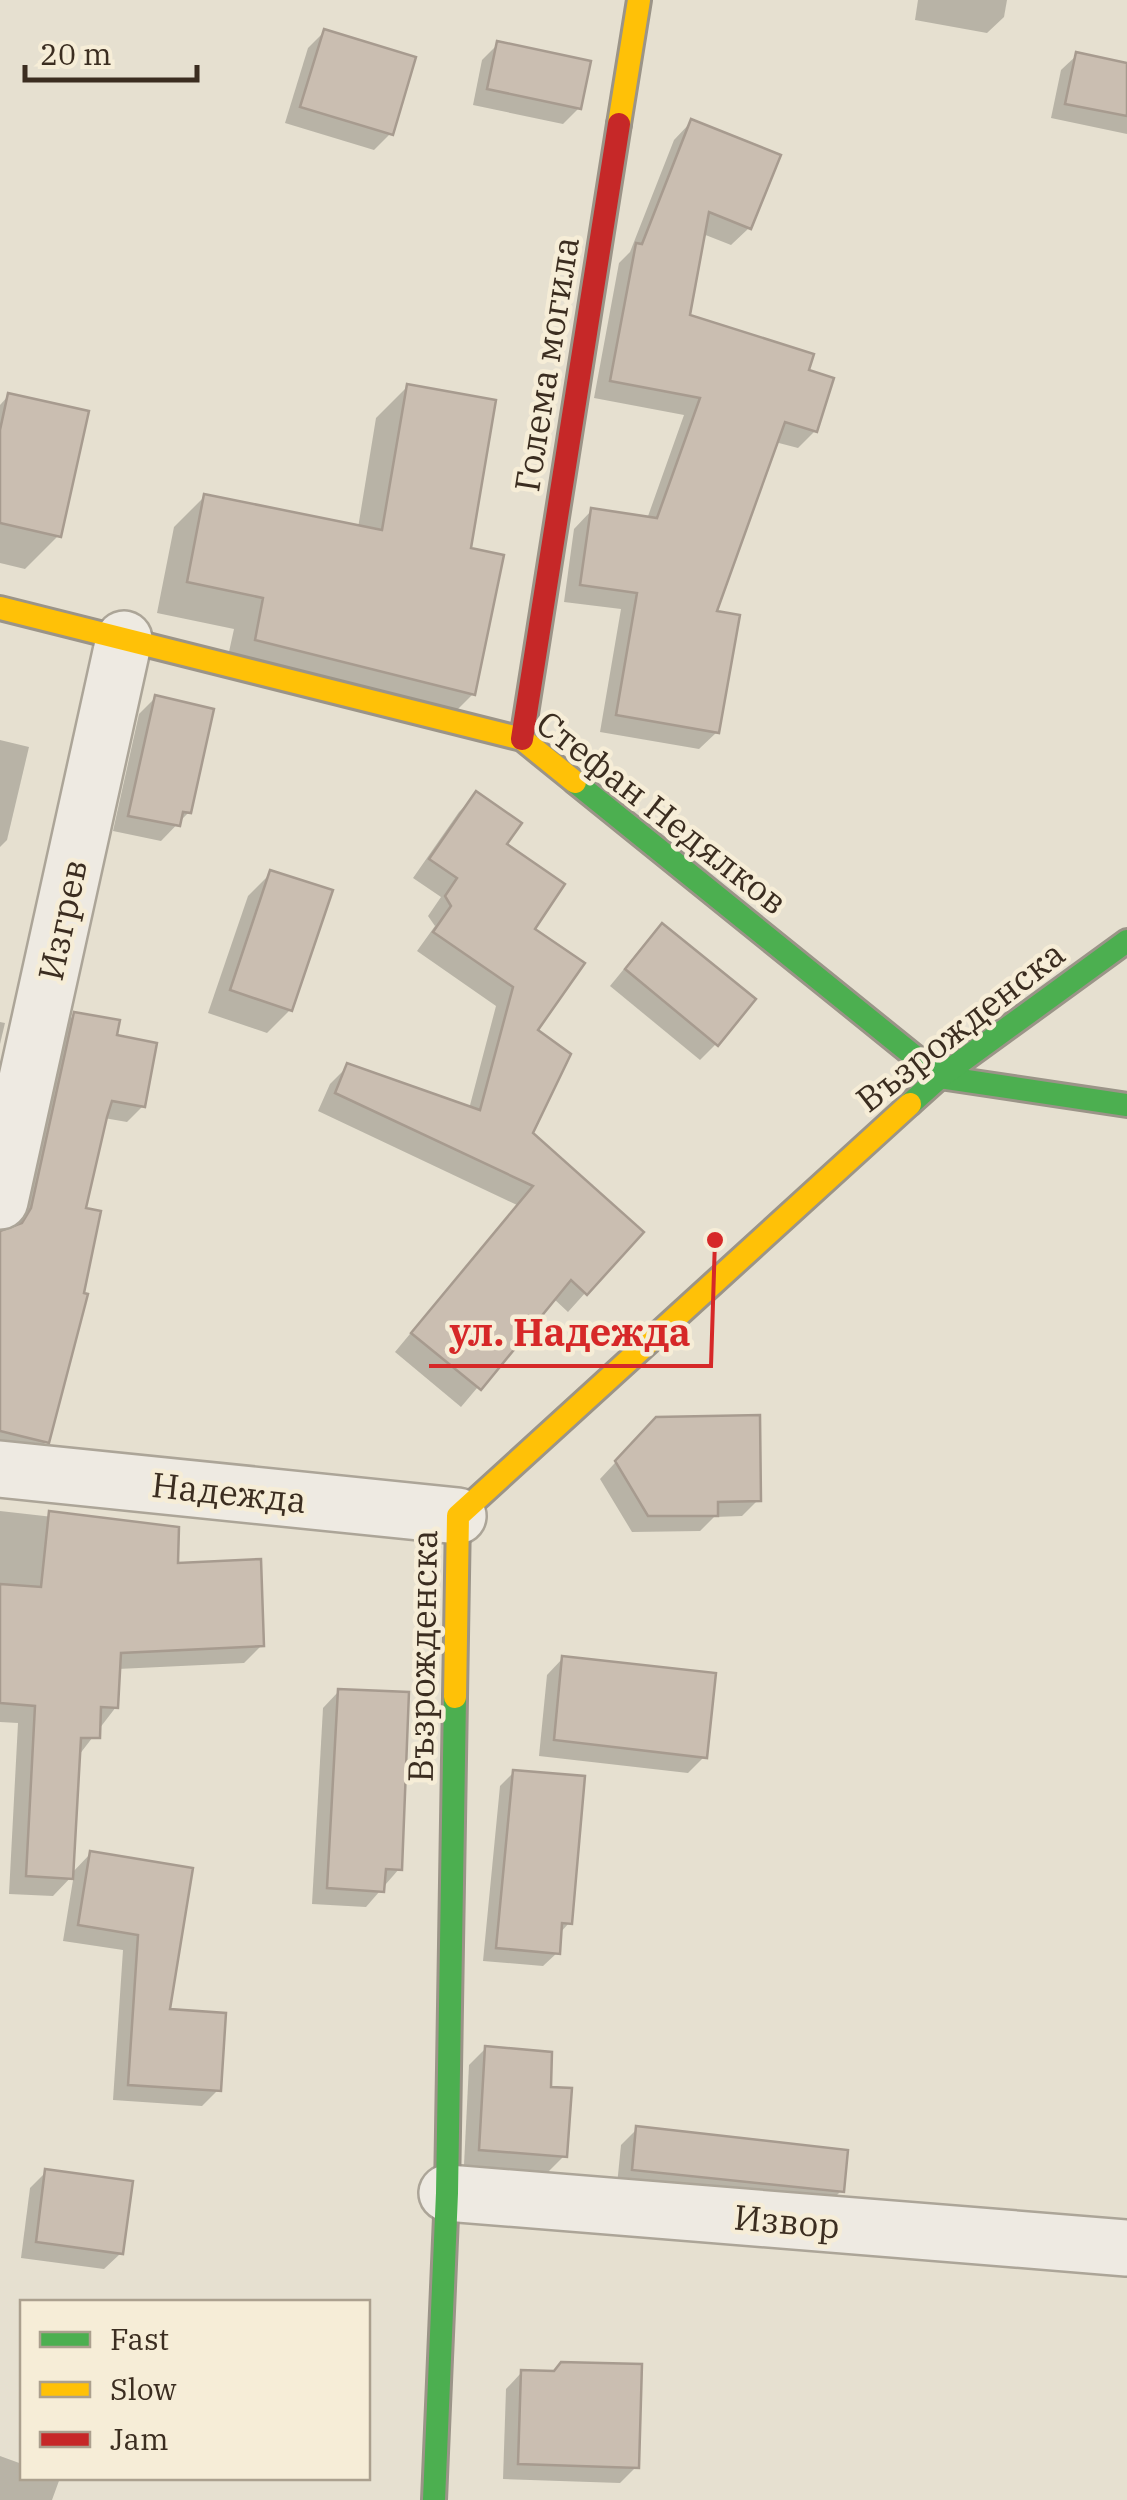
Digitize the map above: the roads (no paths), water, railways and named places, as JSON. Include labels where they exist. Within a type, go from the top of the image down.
[{"type":"street","name":"Голема могила","points":[[522,739],[639,0]]},
{"type":"street","name":"Стефан Недялков","points":[[0,608],[522,739],[940,1077]]},
{"type":"street","name":"Изгрев","points":[[0,1201],[124,639]]},
{"type":"street","name":"Възрожденска","points":[[434,2500],[447,2193],[458,1516],[940,1077],[1127,940]]},
{"type":"street","points":[[940,1077],[1127,1104]]},
{"type":"street","name":"Надежда","points":[[0,1469],[458,1516]]},
{"type":"street","name":"Извор","points":[[447,2193],[1127,2248]]},
{"type":"place","name":"ул. Надежда","points":[[715,1240]]}]
